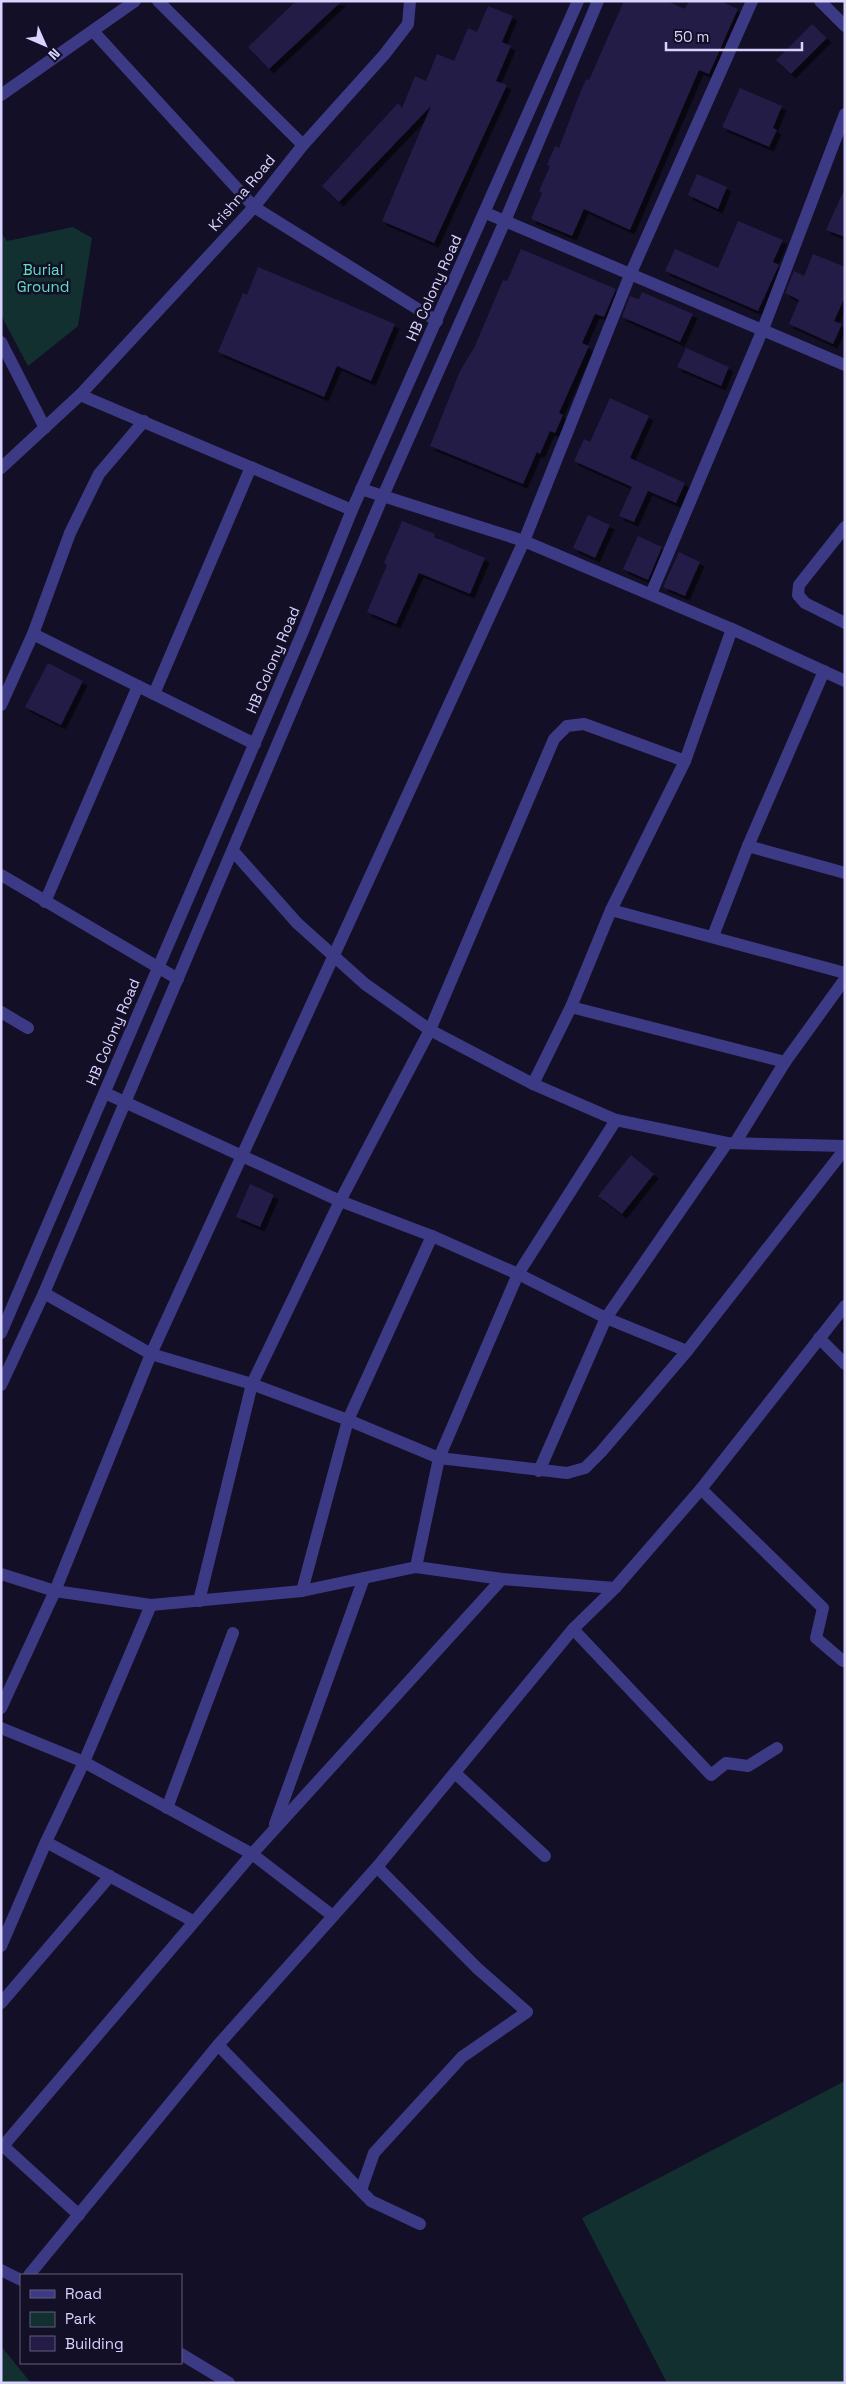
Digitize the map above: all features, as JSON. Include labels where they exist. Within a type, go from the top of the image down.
[{"type":"street","points":[[1,95],[135,1]]},
{"type":"street","points":[[158,1],[303,145]]},
{"type":"street","name":"Krishna Road","points":[[1,468],[80,395],[254,207],[303,145],[384,55],[408,24],[410,1]]},
{"type":"street","name":"HB Colony Road","points":[[1,1333],[254,744],[361,488],[486,213],[578,1]]},
{"type":"street","points":[[1,1385],[44,1293],[383,496],[505,221],[598,1]]},
{"type":"street","points":[[1,1708],[55,1591],[151,1354],[524,541],[630,275],[752,1]]},
{"type":"street","points":[[820,1],[845,26]]},
{"type":"street","points":[[93,32],[254,207],[437,320]]},
{"type":"street","points":[[651,594],[763,329],[845,114]]},
{"type":"street","points":[[486,213],[845,365]]},
{"type":"street","points":[[1,342],[45,428]]},
{"type":"street","points":[[80,395],[352,510]]},
{"type":"street","points":[[1,705],[34,634],[70,533],[98,474],[144,421]]},
{"type":"street","points":[[154,694],[251,467]]},
{"type":"street","points":[[361,488],[524,541],[732,629],[845,681]]},
{"type":"street","points":[[845,528],[799,585],[798,595],[804,603],[845,623]]},
{"type":"street","points":[[534,1084],[571,1007],[611,910],[685,761],[732,629]]},
{"type":"street","points":[[34,634],[254,744]]},
{"type":"street","points":[[713,936],[748,846],[824,671]]},
{"type":"street","points":[[45,902],[138,686]]},
{"type":"street","points":[[199,1600],[252,1384],[340,1201],[430,1030],[554,739],[567,726],[584,724],[685,761]]},
{"type":"street","points":[[748,846],[845,873]]},
{"type":"street","points":[[233,851],[297,923],[365,984],[430,1030],[534,1084],[616,1120],[731,1143],[845,1148]]},
{"type":"street","points":[[1,874],[45,902],[178,979]]},
{"type":"street","points":[[611,910],[845,973]]},
{"type":"street","points":[[539,1471],[606,1318],[845,979]]},
{"type":"street","points":[[571,1007],[785,1062]]},
{"type":"street","points":[[1,1012],[28,1028]]},
{"type":"street","points":[[105,1093],[340,1201],[432,1236],[518,1274],[606,1318],[687,1351]]},
{"type":"street","points":[[416,1567],[439,1458],[518,1274],[616,1120]]},
{"type":"street","points":[[44,1293],[151,1354],[252,1384],[348,1420],[439,1458],[567,1473],[585,1468],[687,1351],[845,1148]]},
{"type":"street","points":[[302,1591],[348,1420],[432,1236]]},
{"type":"street","points":[[30,2274],[218,2045],[377,1867],[573,1629],[615,1588],[701,1489],[845,1306]]},
{"type":"street","points":[[819,1338],[845,1364]]},
{"type":"street","points":[[701,1489],[823,1608],[816,1638],[843,1661]]},
{"type":"street","points":[[1,1574],[55,1591],[151,1605],[302,1591],[416,1567],[502,1579],[615,1588]]},
{"type":"street","points":[[272,1831],[364,1578]]},
{"type":"street","points":[[80,2215],[2,2145],[272,1831],[502,1579]]},
{"type":"street","points":[[1,1946],[46,1842],[84,1762],[151,1605]]},
{"type":"street","points":[[573,1629],[711,1775],[726,1763],[748,1766],[776,1748]]},
{"type":"street","points":[[167,1808],[233,1633]]},
{"type":"street","points":[[1,1728],[84,1762],[252,1854],[333,1916]]},
{"type":"street","points":[[454,1773],[545,1856]]},
{"type":"street","points":[[46,1842],[194,1921]]},
{"type":"street","points":[[361,2190],[374,2152],[462,2057],[527,2012],[478,1968],[377,1867]]},
{"type":"street","points":[[1,2003],[110,1876]]},
{"type":"street","points":[[218,2045],[371,2201],[420,2224]]},
{"type":"street","points":[[1,2270],[20,2280]]},
{"type":"street","points":[[182,2355],[230,2383]]},
{"type":"green space","name":"Burial Ground","points":[[73,227],[92,238],[78,326],[28,366],[1,315],[1,233],[7,241]]},
{"type":"green space","points":[[845,2081],[845,2383],[667,2383],[582,2218]]},
{"type":"green space","points":[[1,2346],[31,2383],[1,2383]]},
{"type":"building","points":[[296,1],[342,1],[269,69],[248,47]]},
{"type":"building","points":[[624,1],[667,1],[685,9],[689,1],[720,1],[738,9],[709,74],[699,70],[630,230],[584,209],[572,236],[531,219],[542,193],[539,191],[550,166],[547,165],[555,146],[559,148],[586,79],[589,80]]},
{"type":"building","points":[[488,6],[513,16],[502,42],[511,46],[496,81],[507,85],[434,243],[382,221],[431,106],[339,202],[322,186],[398,103],[402,108],[415,76],[426,81],[437,54],[454,61],[468,28],[477,32]]},
{"type":"building","points":[[812,24],[827,38],[791,74],[776,60]]},
{"type":"building","points":[[740,88],[782,106],[773,128],[777,130],[769,147],[722,127]]},
{"type":"building","points":[[697,174],[727,187],[718,209],[688,195]]},
{"type":"building","points":[[845,188],[845,237],[826,230]]},
{"type":"building","points":[[738,221],[783,240],[773,262],[779,265],[758,311],[665,271],[675,249],[718,268]]},
{"type":"building","points":[[521,249],[616,289],[604,317],[595,314],[582,343],[589,346],[559,413],[563,415],[555,433],[550,431],[540,454],[537,452],[523,484],[430,446],[460,371],[475,346],[503,280],[507,281]]},
{"type":"building","points":[[813,254],[845,267],[845,297],[834,321],[842,324],[833,344],[789,324],[799,300],[785,293],[794,271],[804,276]]},
{"type":"building","points":[[258,267],[395,324],[371,381],[337,366],[324,397],[218,352],[243,293],[247,295]]},
{"type":"building","points":[[642,292],[693,314],[680,342],[622,317],[630,296],[639,299]]},
{"type":"building","points":[[686,348],[729,367],[721,386],[677,367]]},
{"type":"building","points":[[610,398],[649,416],[630,458],[685,483],[676,503],[648,491],[634,522],[619,516],[632,487],[574,461],[584,439],[590,442]]},
{"type":"building","points":[[588,515],[610,525],[595,558],[573,548]]},
{"type":"building","points":[[402,521],[435,534],[434,537],[485,558],[470,594],[419,573],[396,624],[367,612],[387,565],[384,563]]},
{"type":"building","points":[[638,536],[662,547],[648,580],[623,569]]},
{"type":"building","points":[[679,552],[700,562],[685,596],[663,587]]},
{"type":"building","points":[[48,663],[83,681],[61,725],[25,707]]},
{"type":"building","points":[[631,1155],[654,1174],[622,1214],[598,1196]]},
{"type":"building","points":[[250,1184],[274,1195],[260,1227],[236,1217]]}]
